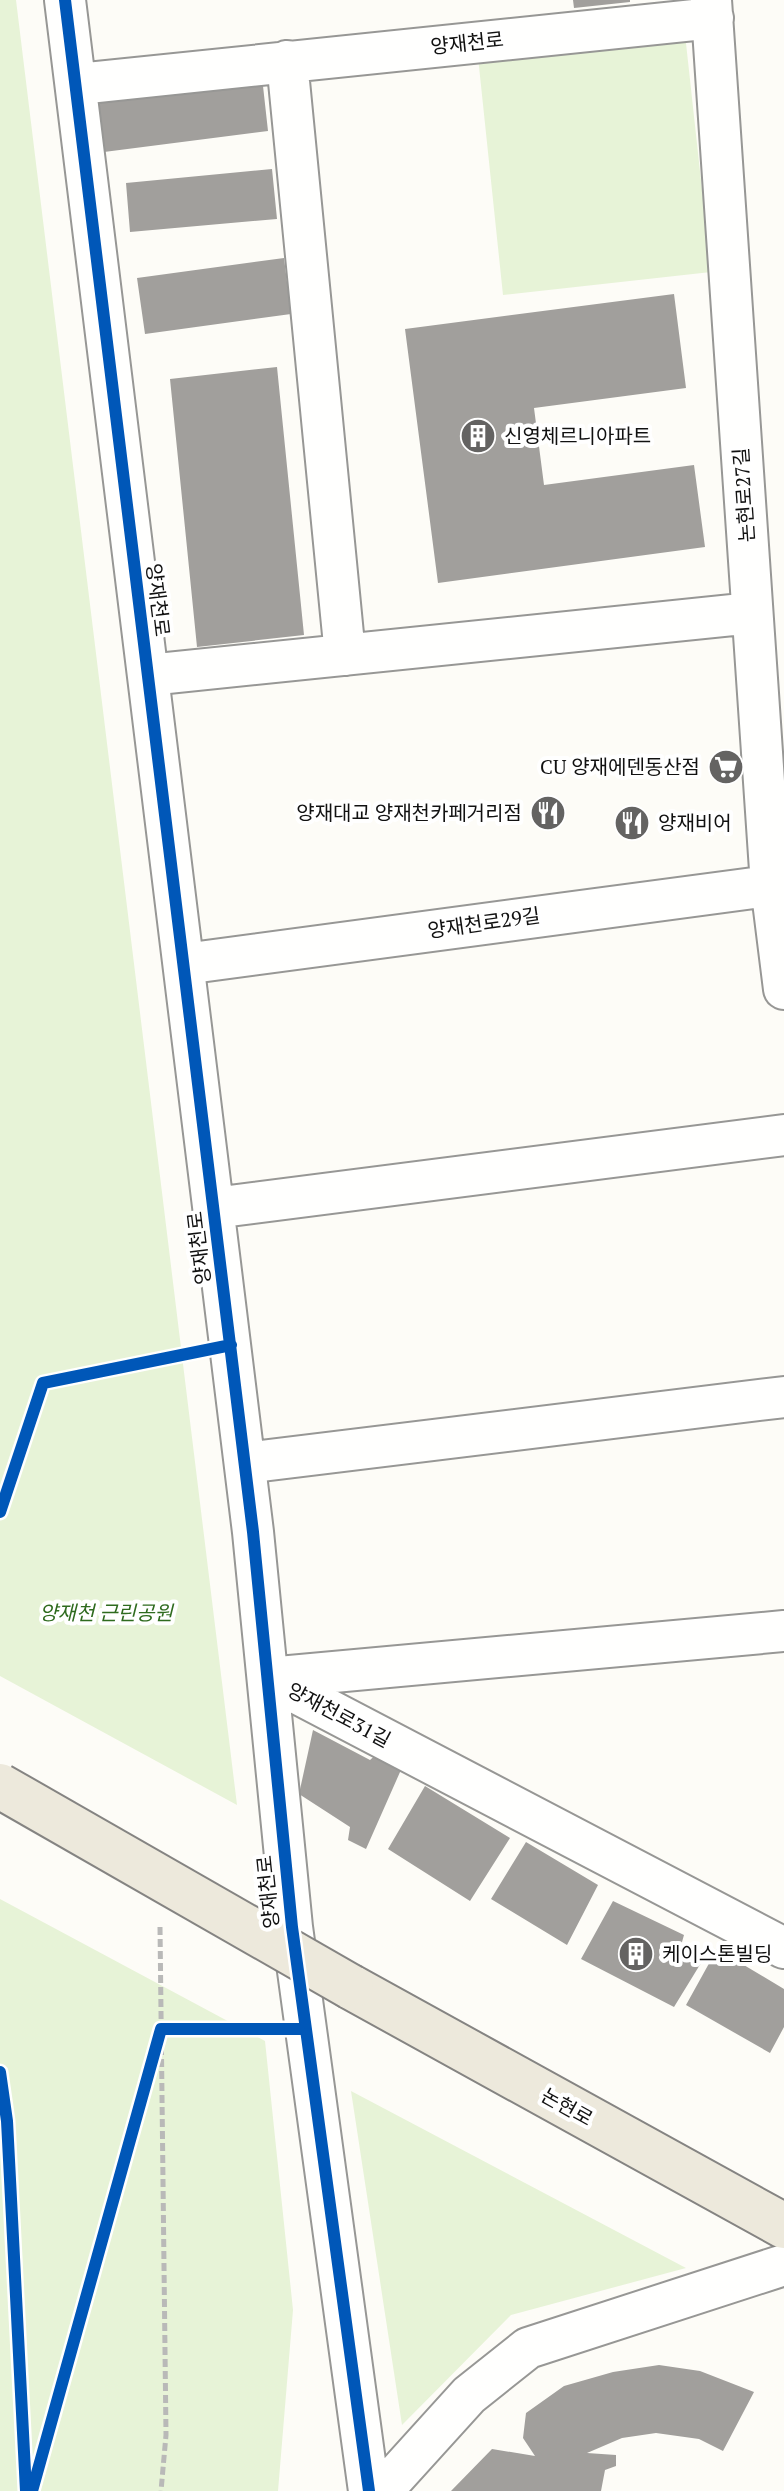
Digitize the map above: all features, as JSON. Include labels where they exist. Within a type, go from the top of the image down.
[{"type":"main road","name":"논현로","points":[[0,1786],[351,1987],[784,2226]]},
{"type":"street","name":"양재천로","points":[[65,0],[78,84],[245,1463],[304,2029],[326,2159],[369,2491]]},
{"type":"street","name":"양재천로","points":[[78,84],[712,9]]},
{"type":"street","name":"논현로27길","points":[[712,9],[752,613],[778,884],[784,989]]},
{"type":"street","points":[[287,61],[345,655]]},
{"type":"street","points":[[148,675],[752,613]]},
{"type":"street","name":"양재천로29길","points":[[184,964],[778,884]]},
{"type":"street","name":"양재천로","points":[[214,1208],[784,1135]]},
{"type":"street","points":[[245,1463],[784,1397]]},
{"type":"street","name":"양재천로31길","points":[[268,1678],[784,1631]]},
{"type":"street","name":"양재천로31길","points":[[268,1678],[784,1948]]},
{"type":"street","points":[[382,2491],[469,2395],[528,2348],[784,2265]]},
{"type":"path","points":[[159,1878],[166,2435],[161,2491]]},
{"type":"path","points":[[161,2029],[177,2029]]},
{"type":"path","points":[[149,2073],[161,2029]]},
{"type":"green space","name":"양재천 근린공원","points":[[0,0],[16,0],[237,1805],[0,1676]]},
{"type":"green space","points":[[685,34],[711,272],[503,295],[478,57]]},
{"type":"green space","points":[[0,1899],[265,2041],[293,2310],[278,2491],[0,2491]]},
{"type":"green space","points":[[351,2091],[686,2268],[511,2315],[402,2425]]},
{"type":"building","points":[[573,0],[630,0],[630,2],[574,8]]},
{"type":"building","points":[[262,77],[268,131],[104,152],[97,98]]},
{"type":"building","points":[[272,169],[277,219],[130,232],[126,183]]},
{"type":"building","points":[[284,258],[291,314],[145,334],[137,278]]},
{"type":"building","name":"신영체르니아파트","points":[[674,294],[686,388],[534,408],[544,485],[694,465],[705,547],[438,583],[405,329]]},
{"type":"building","points":[[277,367],[304,635],[197,647],[170,379]]},
{"type":"building","points":[[313,1730],[370,1760],[381,1750],[404,1763],[366,1849],[348,1840],[350,1827],[299,1794]]},
{"type":"building","points":[[425,1786],[510,1838],[470,1901],[388,1849]]},
{"type":"building","points":[[526,1842],[598,1885],[567,1945],[491,1899]]},
{"type":"building","name":"케이스톤빌딩","points":[[613,1901],[684,1935],[680,1949],[701,1963],[674,2007],[581,1959]]},
{"type":"building","points":[[717,1949],[784,1989],[784,2027],[770,2053],[686,2005]]},
{"type":"building","points":[[659,2365],[700,2371],[754,2392],[723,2451],[699,2439],[656,2433],[622,2438],[587,2453],[616,2455],[616,2466],[605,2470],[601,2491],[451,2491],[492,2449],[535,2456],[523,2438],[526,2413],[564,2386],[613,2372]]},
{"type":"cycle path","points":[[65,0],[253,1532],[292,1927],[369,2491]]},
{"type":"cycle path","points":[[0,1512],[43,1383],[231,1345]]},
{"type":"cycle path","points":[[32,2491],[161,2029],[304,2029]]},
{"type":"cycle path","points":[[0,2072],[7,2121],[26,2491]]},
{"type":"place","name":"신영체르니아파트","points":[[478,436]]},
{"type":"place","name":"CU 양재에덴동산점","points":[[726,767]]},
{"type":"place","name":"양재대교 양재천카페거리점","points":[[548,813]]},
{"type":"place","name":"양재비어","points":[[632,823]]},
{"type":"place","name":"케이스톤빌딩","points":[[636,1954]]}]
